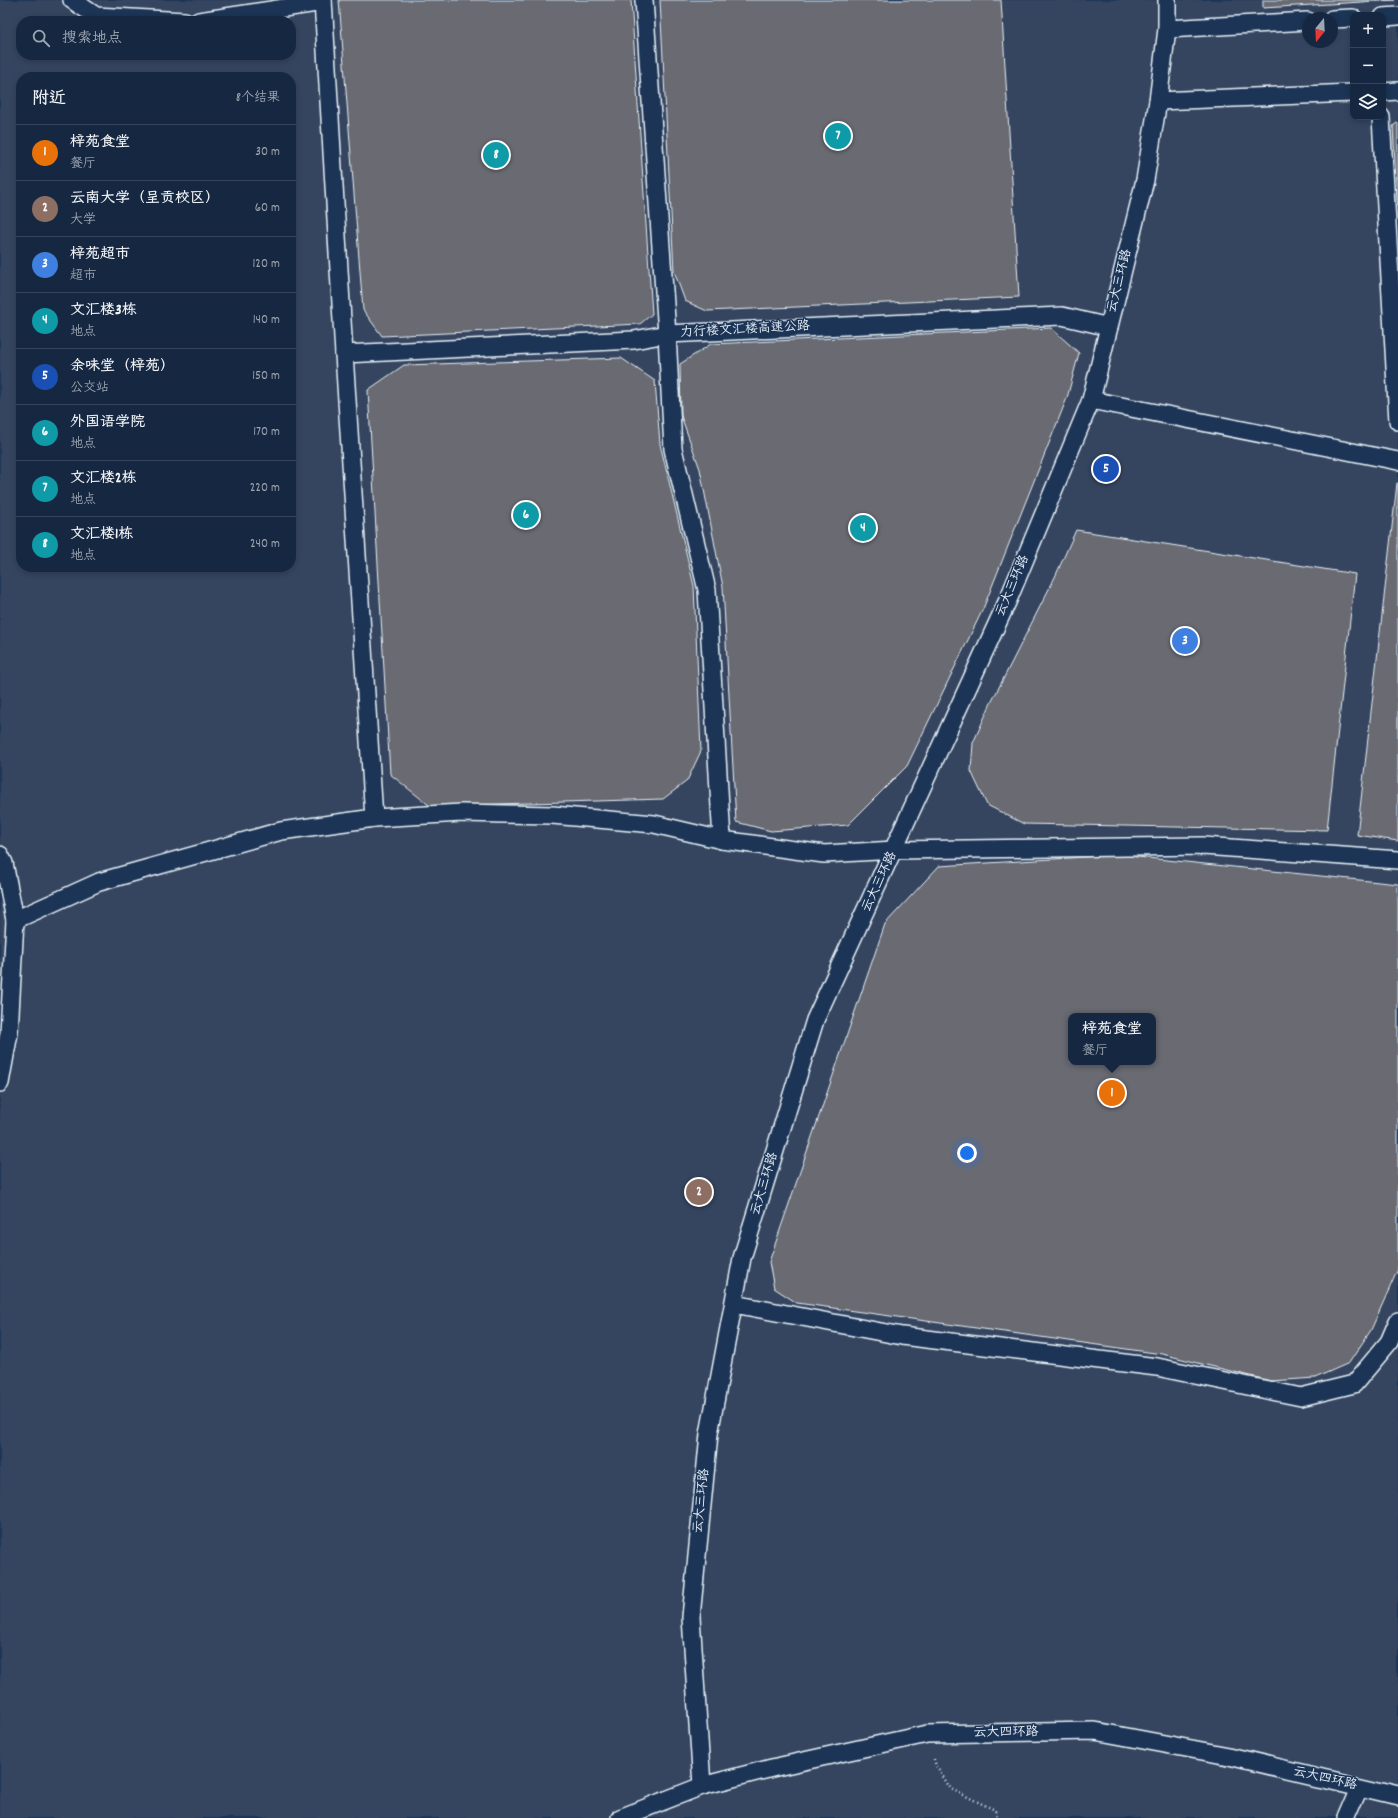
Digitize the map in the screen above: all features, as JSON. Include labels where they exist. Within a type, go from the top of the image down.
[{"type":"lane","points":[[72,0],[96,16]]},
{"type":"lane","name":"力行楼文汇楼高速公路","points":[[644,0],[667,334],[1062,316],[1109,327]]},
{"type":"lane","name":"云大三环路","points":[[702,1786],[691,1617],[709,1434],[742,1258],[815,1020],[895,850],[1008,600],[1092,400],[1145,180],[1158,100],[1167,29],[1167,0]]},
{"type":"lane","points":[[230,16],[323,1],[374,818]]},
{"type":"lane","points":[[1386,17],[1398,16]]},
{"type":"lane","points":[[1338,19],[1350,18]]},
{"type":"lane","points":[[1167,29],[1302,21]]},
{"type":"lane","points":[[1386,92],[1398,91]]},
{"type":"lane","points":[[1158,100],[1350,93]]},
{"type":"lane","points":[[1381,120],[1398,421]]},
{"type":"lane","points":[[344,354],[634,340],[667,334],[672,449],[708,590],[722,840]]},
{"type":"lane","points":[[1092,400],[1398,461]]},
{"type":"lane","points":[[15,920],[99,882],[281,831],[374,818],[462,813],[552,815],[654,824],[722,840],[824,854],[895,850],[1203,846],[1398,860]]},
{"type":"lane","points":[[0,855],[4,863],[15,920],[9,1033],[0,1083]]},
{"type":"lane","points":[[734,1304],[902,1336],[1157,1367],[1302,1397],[1354,1384],[1389,1342],[1398,1321]]},
{"type":"lane","name":"云大四环路","points":[[620,1818],[702,1786],[772,1768],[927,1734],[1095,1731],[1229,1756],[1398,1796]]},
{"type":"lane","points":[[1346,1818],[1359,1788]]},
{"type":"path","points":[[927,1734],[936,1766],[951,1788],[995,1810],[997,1818]]},
{"type":"shaded area","points":[[0,0],[1398,0],[1398,1818],[0,1818]]},
{"type":"building","points":[[339,0],[631,0],[652,314],[640,324],[382,336],[363,310]]},
{"type":"building","points":[[660,0],[1001,0],[1019,297],[707,311],[685,301],[674,271]]},
{"type":"building","points":[[1263,0],[1395,0],[1263,8]]},
{"type":"building","points":[[1398,122],[1398,219],[1393,126]]},
{"type":"building","points":[[1051,328],[1079,353],[1067,398],[983,609],[907,766],[848,825],[771,831],[736,822],[723,587],[700,469],[681,416],[680,364],[711,344]]},
{"type":"building","points":[[621,358],[655,381],[660,444],[694,586],[701,751],[687,781],[663,799],[430,806],[390,774],[368,390],[404,365]]},
{"type":"building","points":[[1398,483],[1398,841],[1357,835]]},
{"type":"building","points":[[1076,530],[1355,574],[1327,830],[1024,824],[987,805],[971,771],[973,743],[990,705],[1055,577]]},
{"type":"building","points":[[1118,855],[1398,884],[1398,1269],[1371,1330],[1349,1363],[1315,1378],[1271,1381],[1162,1354],[797,1303],[774,1288],[769,1262],[885,924],[939,866]]},
{"type":"place","name":"文汇楼2栋","points":[[838,136]]},
{"type":"place","name":"文汇楼1栋","points":[[496,155]]},
{"type":"place","name":"余味堂（梓苑）","points":[[1106,469]]},
{"type":"place","name":"外国语学院","points":[[526,515]]},
{"type":"place","name":"文汇楼3栋","points":[[863,528]]},
{"type":"place","name":"梓苑超市","points":[[1185,641]]},
{"type":"place","name":"梓苑食堂","points":[[1112,1093]]},
{"type":"place","name":"云南大学（呈贡校区）","points":[[699,1192]]}]
